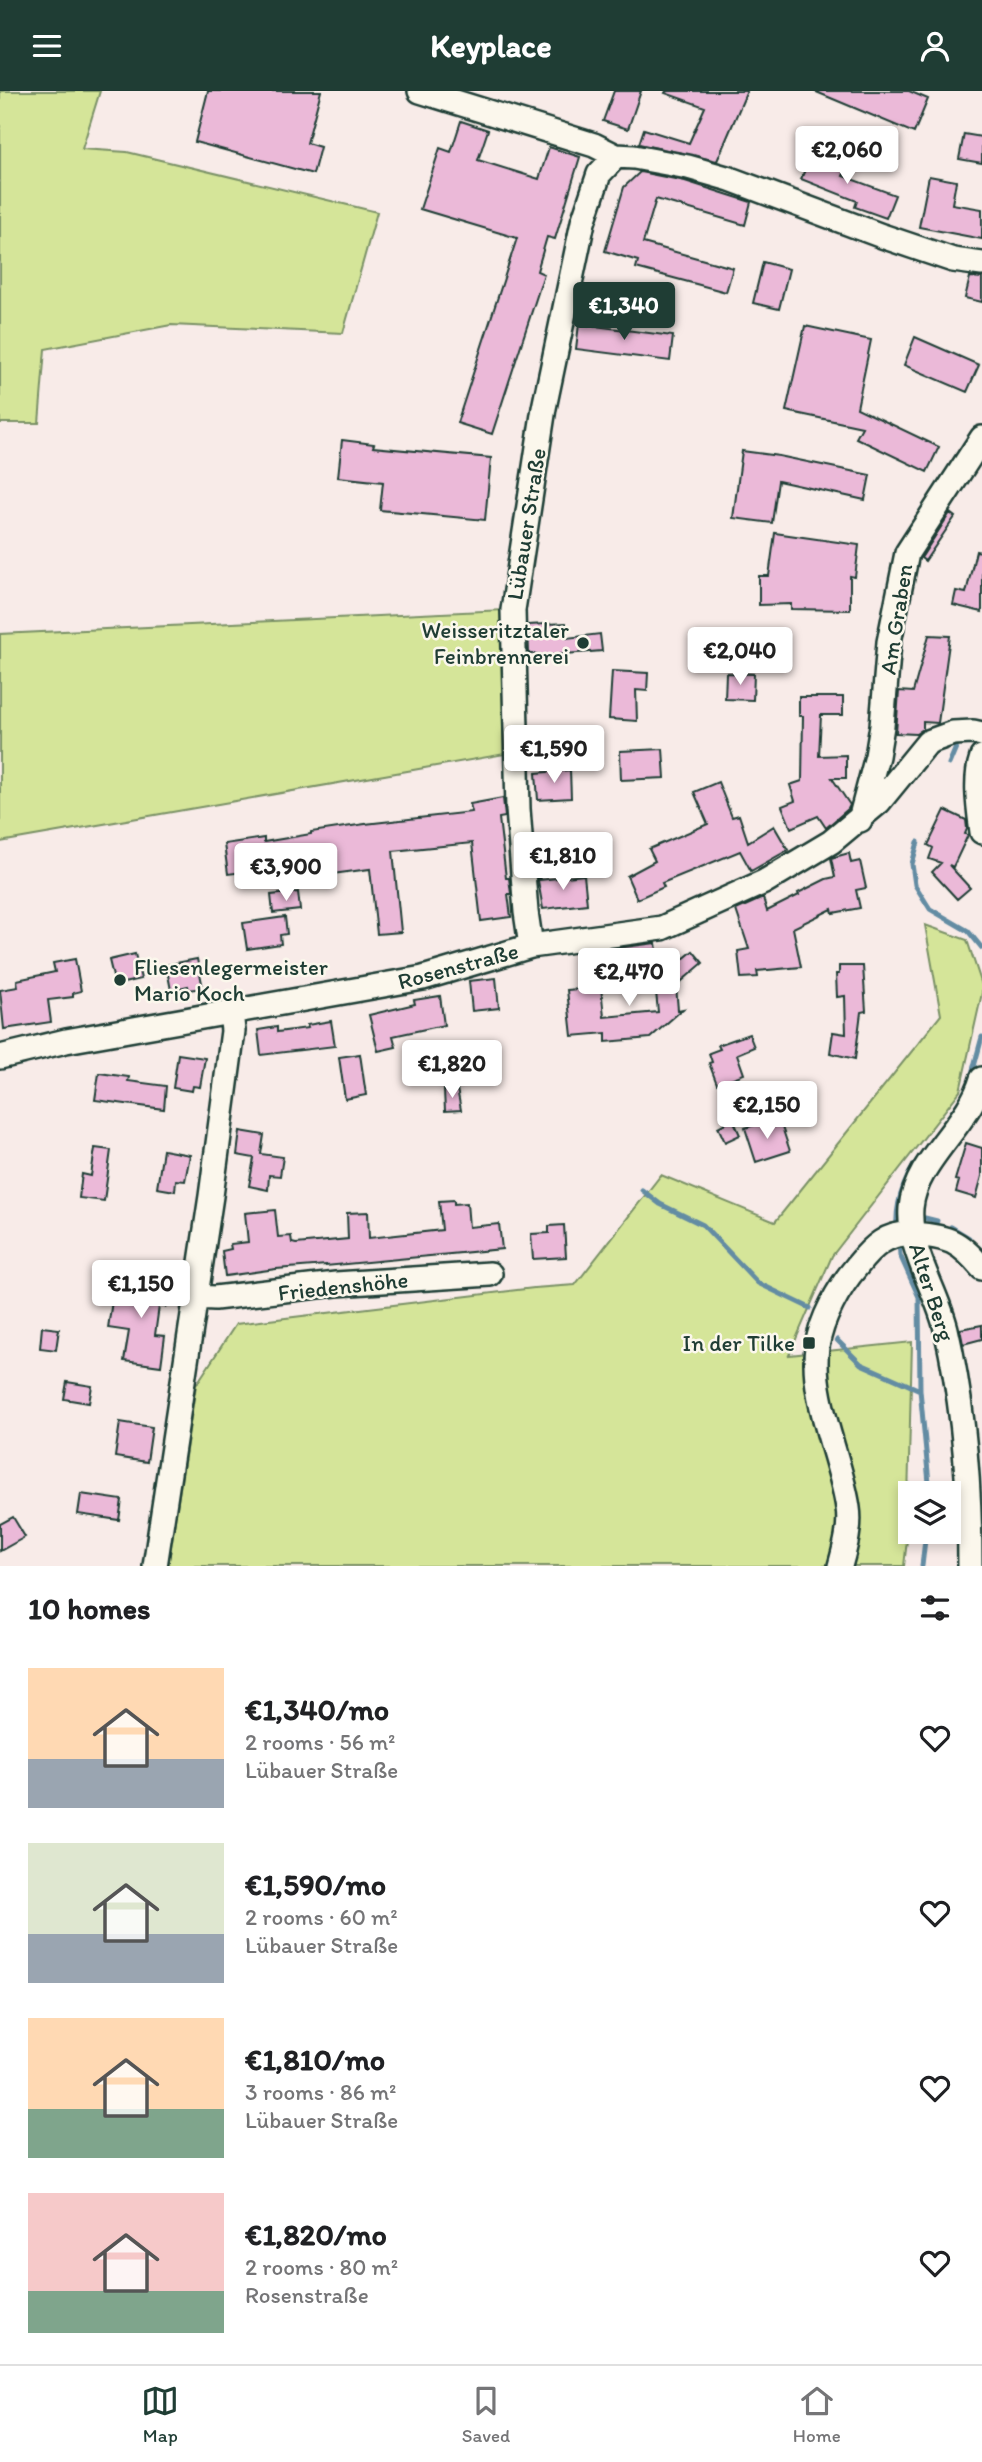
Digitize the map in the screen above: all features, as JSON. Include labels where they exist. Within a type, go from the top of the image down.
[{"type":"street","points":[[420,91],[594,145],[616,156],[688,167],[730,179],[953,260],[982,264]]},
{"type":"street","name":"Lübauer Straße","points":[[531,946],[518,809],[513,610],[544,408],[583,222],[599,174],[616,156]]},
{"type":"street","name":"Am Graben","points":[[860,820],[877,756],[889,642],[907,553],[982,438]]},
{"type":"street","name":"Rosenstraße","points":[[0,1057],[66,1041],[423,978],[531,946],[662,928],[764,882],[818,851],[860,820],[879,802],[928,742],[953,733],[973,731],[982,734]]},
{"type":"street","points":[[982,757],[979,764],[982,832]]},
{"type":"street","points":[[155,1566],[233,1031],[231,1011]]},
{"type":"street","name":"Alter Berg","points":[[970,1566],[969,1494],[959,1393],[941,1311],[915,1246],[903,1235],[925,1168],[978,1093],[982,1079]]},
{"type":"street","points":[[840,1566],[846,1546],[849,1510],[817,1379],[817,1345],[840,1286],[873,1247],[903,1235],[936,1235],[959,1244],[982,1268]]},
{"type":"street","name":"Friedenshöhe","points":[[196,1297],[249,1295],[336,1285],[489,1274]]},
{"type":"green space","points":[[0,91],[100,91],[82,149],[127,152],[377,212],[343,333],[171,325],[45,349],[39,423],[0,423]]},
{"type":"green space","points":[[504,610],[505,754],[0,842],[0,634]]},
{"type":"green space","points":[[925,925],[967,940],[982,985],[960,1091],[832,1256],[789,1355],[912,1342],[908,1481],[898,1481],[898,1544],[907,1544],[904,1566],[168,1566],[196,1385],[236,1324],[575,1285],[661,1175],[775,1222],[941,1015]]},
{"type":"building","points":[[208,91],[321,91],[307,143],[320,147],[313,174],[195,142]]},
{"type":"building","points":[[614,91],[641,91],[628,129],[603,121]]},
{"type":"building","points":[[747,91],[717,161],[639,144],[644,129],[689,143],[705,107],[665,93]]},
{"type":"building","points":[[814,91],[909,91],[928,99],[914,133]]},
{"type":"building","points":[[461,121],[488,130],[478,160],[539,179],[549,147],[580,157],[555,239],[547,237],[537,271],[544,274],[492,434],[457,423],[517,238],[420,209],[440,148],[451,152]]},
{"type":"building","points":[[964,134],[982,137],[982,163],[959,159]]},
{"type":"building","points":[[812,153],[847,167],[843,176],[895,195],[886,218],[855,207],[857,201],[801,179]]},
{"type":"building","points":[[640,172],[685,181],[751,202],[745,225],[656,199],[643,243],[733,268],[726,292],[636,268],[638,261],[605,251],[624,187]]},
{"type":"building","points":[[929,176],[956,181],[952,204],[982,209],[982,239],[919,227]]},
{"type":"building","points":[[763,262],[789,269],[779,309],[753,303]]},
{"type":"building","points":[[970,277],[982,278],[982,302],[965,298]]},
{"type":"building","points":[[579,324],[673,336],[670,361],[576,349]]},
{"type":"building","points":[[805,326],[871,340],[857,408],[939,447],[927,472],[856,438],[862,427],[786,411]]},
{"type":"building","points":[[915,337],[979,365],[967,392],[904,365]]},
{"type":"building","points":[[342,440],[374,444],[373,447],[491,458],[485,520],[380,510],[383,482],[338,477]]},
{"type":"building","points":[[742,451],[870,475],[865,500],[778,481],[772,523],[733,518]]},
{"type":"building","points":[[950,513],[955,517],[925,561],[921,558]]},
{"type":"building","points":[[775,533],[859,545],[855,577],[850,576],[850,610],[791,609],[791,604],[759,605],[759,576],[769,576]]},
{"type":"building","points":[[976,551],[982,552],[982,612],[953,605],[956,591],[966,593]]},
{"type":"building","points":[[566,623],[567,638],[600,634],[602,651],[540,656],[529,654],[528,625]]},
{"type":"building","points":[[929,635],[950,636],[938,723],[923,722],[923,729],[916,734],[896,733],[899,691],[913,692]]},
{"type":"building","points":[[724,642],[727,660],[703,664],[700,645]]},
{"type":"building","points":[[612,671],[648,673],[647,691],[636,690],[637,721],[609,719]]},
{"type":"building","points":[[726,673],[754,674],[753,700],[725,699]]},
{"type":"building","points":[[799,697],[843,697],[843,715],[821,715],[819,756],[846,755],[846,778],[832,778],[850,805],[826,828],[818,816],[791,828],[782,806],[795,801],[790,785],[802,781],[803,716],[799,716]]},
{"type":"building","points":[[663,749],[665,778],[621,780],[620,751]]},
{"type":"building","points":[[570,770],[571,798],[538,800],[536,773]]},
{"type":"building","points":[[718,782],[732,817],[739,815],[748,842],[774,826],[788,850],[751,871],[740,851],[662,883],[664,887],[637,899],[627,876],[655,861],[649,849],[708,824],[694,792]]},
{"type":"building","points":[[503,798],[505,817],[499,818],[506,878],[509,878],[511,894],[508,894],[511,917],[481,921],[472,843],[393,851],[401,932],[377,934],[370,869],[318,876],[314,854],[267,862],[268,869],[228,874],[224,844],[264,838],[264,842],[365,824],[472,812],[470,804]]},
{"type":"building","points":[[945,810],[966,820],[965,834],[968,835],[953,867],[949,865],[970,888],[957,899],[932,872],[941,863],[929,859],[933,848],[928,845]]},
{"type":"building","points":[[849,853],[851,863],[860,861],[866,888],[856,890],[860,908],[833,913],[832,909],[793,928],[801,967],[757,971],[758,977],[741,978],[738,951],[749,949],[736,910],[763,898],[767,911],[826,879],[835,877],[831,858]]},
{"type":"building","points":[[537,875],[540,880],[584,875],[587,904],[543,909]]},
{"type":"building","points":[[298,892],[300,910],[273,913],[271,895]]},
{"type":"building","points":[[285,917],[287,934],[280,935],[281,944],[247,949],[243,923]]},
{"type":"building","points":[[656,943],[659,965],[598,974],[594,951]]},
{"type":"building","points":[[693,951],[703,963],[676,986],[678,1010],[683,1009],[650,1038],[606,1042],[606,1033],[572,1036],[567,990],[601,987],[604,1017],[658,1012],[655,982]]},
{"type":"building","points":[[135,954],[141,979],[115,985],[109,960]]},
{"type":"building","points":[[75,959],[81,991],[73,993],[73,997],[48,1000],[51,1022],[4,1029],[0,990],[18,987],[17,980],[55,972],[53,963]]},
{"type":"building","points":[[197,959],[203,988],[189,990],[188,986],[171,990],[166,965]]},
{"type":"building","points":[[839,966],[863,966],[866,1011],[861,1012],[855,1059],[830,1053],[833,1032],[846,1034],[845,996],[837,997],[836,974],[839,974]]},
{"type":"building","points":[[496,978],[499,1008],[472,1011],[469,981]]},
{"type":"building","points":[[440,996],[444,1025],[393,1036],[396,1047],[378,1051],[369,1015],[415,1004],[414,1000]]},
{"type":"building","points":[[331,1021],[335,1046],[261,1055],[258,1030],[277,1027],[277,1032],[308,1028],[307,1025]]},
{"type":"building","points":[[749,1034],[754,1047],[737,1054],[744,1074],[717,1084],[709,1063],[712,1062],[709,1053],[720,1049],[718,1045]]},
{"type":"building","points":[[178,1054],[205,1058],[200,1087],[193,1086],[192,1091],[173,1088]]},
{"type":"building","points":[[360,1054],[366,1095],[345,1099],[339,1057]]},
{"type":"building","points":[[99,1073],[129,1077],[128,1081],[166,1086],[164,1109],[95,1100]]},
{"type":"building","points":[[457,1089],[461,1110],[445,1111],[444,1090]]},
{"type":"building","points":[[733,1119],[740,1135],[725,1142],[718,1127]]},
{"type":"building","points":[[771,1120],[773,1127],[781,1124],[790,1151],[756,1162],[745,1128]]},
{"type":"building","points":[[240,1131],[264,1135],[261,1154],[283,1157],[280,1176],[269,1175],[268,1190],[249,1186],[254,1158],[237,1155]]},
{"type":"building","points":[[966,1143],[982,1148],[982,1176],[976,1198],[956,1192],[959,1181],[955,1180]]},
{"type":"building","points":[[95,1148],[111,1150],[104,1201],[79,1198],[82,1174],[91,1176]]},
{"type":"building","points":[[163,1150],[190,1155],[185,1181],[176,1180],[175,1191],[157,1188]]},
{"type":"building","points":[[454,1200],[454,1204],[467,1203],[469,1227],[499,1224],[502,1249],[225,1276],[222,1251],[231,1249],[230,1244],[248,1242],[245,1213],[275,1210],[278,1237],[291,1236],[292,1243],[296,1244],[348,1239],[347,1213],[368,1212],[369,1238],[442,1230],[439,1201]]},
{"type":"building","points":[[564,1225],[566,1257],[533,1259],[531,1234],[549,1233],[549,1226]]},
{"type":"building","points":[[146,1278],[171,1282],[167,1307],[159,1306],[155,1335],[165,1336],[161,1366],[124,1361],[129,1331],[108,1328],[114,1287],[144,1292]]},
{"type":"building","points":[[982,1325],[982,1339],[963,1344],[960,1329]]},
{"type":"building","points":[[42,1327],[59,1329],[56,1350],[40,1348]]},
{"type":"building","points":[[67,1382],[92,1386],[89,1403],[64,1399]]},
{"type":"building","points":[[120,1422],[152,1427],[147,1462],[115,1457]]},
{"type":"building","points":[[81,1494],[122,1500],[119,1520],[78,1514]]},
{"type":"building","points":[[13,1517],[25,1537],[0,1551],[0,1524]]},
{"type":"waterway","points":[[949,764],[957,745]]},
{"type":"waterway","points":[[918,842],[912,864],[915,885],[930,909],[968,931],[982,948]]},
{"type":"waterway","points":[[970,1081],[982,1037]]},
{"type":"waterway","points":[[897,1228],[898,1206],[904,1185],[927,1148]]},
{"type":"waterway","points":[[642,1190],[660,1204],[703,1225],[758,1283],[810,1308]]},
{"type":"waterway","points":[[925,1218],[937,1221]]},
{"type":"waterway","points":[[951,1227],[969,1238]]},
{"type":"waterway","points":[[899,1241],[900,1255],[919,1297],[920,1390],[929,1481]]},
{"type":"waterway","points":[[837,1340],[861,1364],[920,1390]]},
{"type":"waterway","points":[[922,1566],[925,1544]]},
{"type":"place","name":"Weisseritztaler Feinbrennerei","points":[[583,643]]},
{"type":"place","name":"Fliesenlegermeister Mario Koch","points":[[120,980]]},
{"type":"place","name":"In der Tilke","points":[[809,1343]]}]
